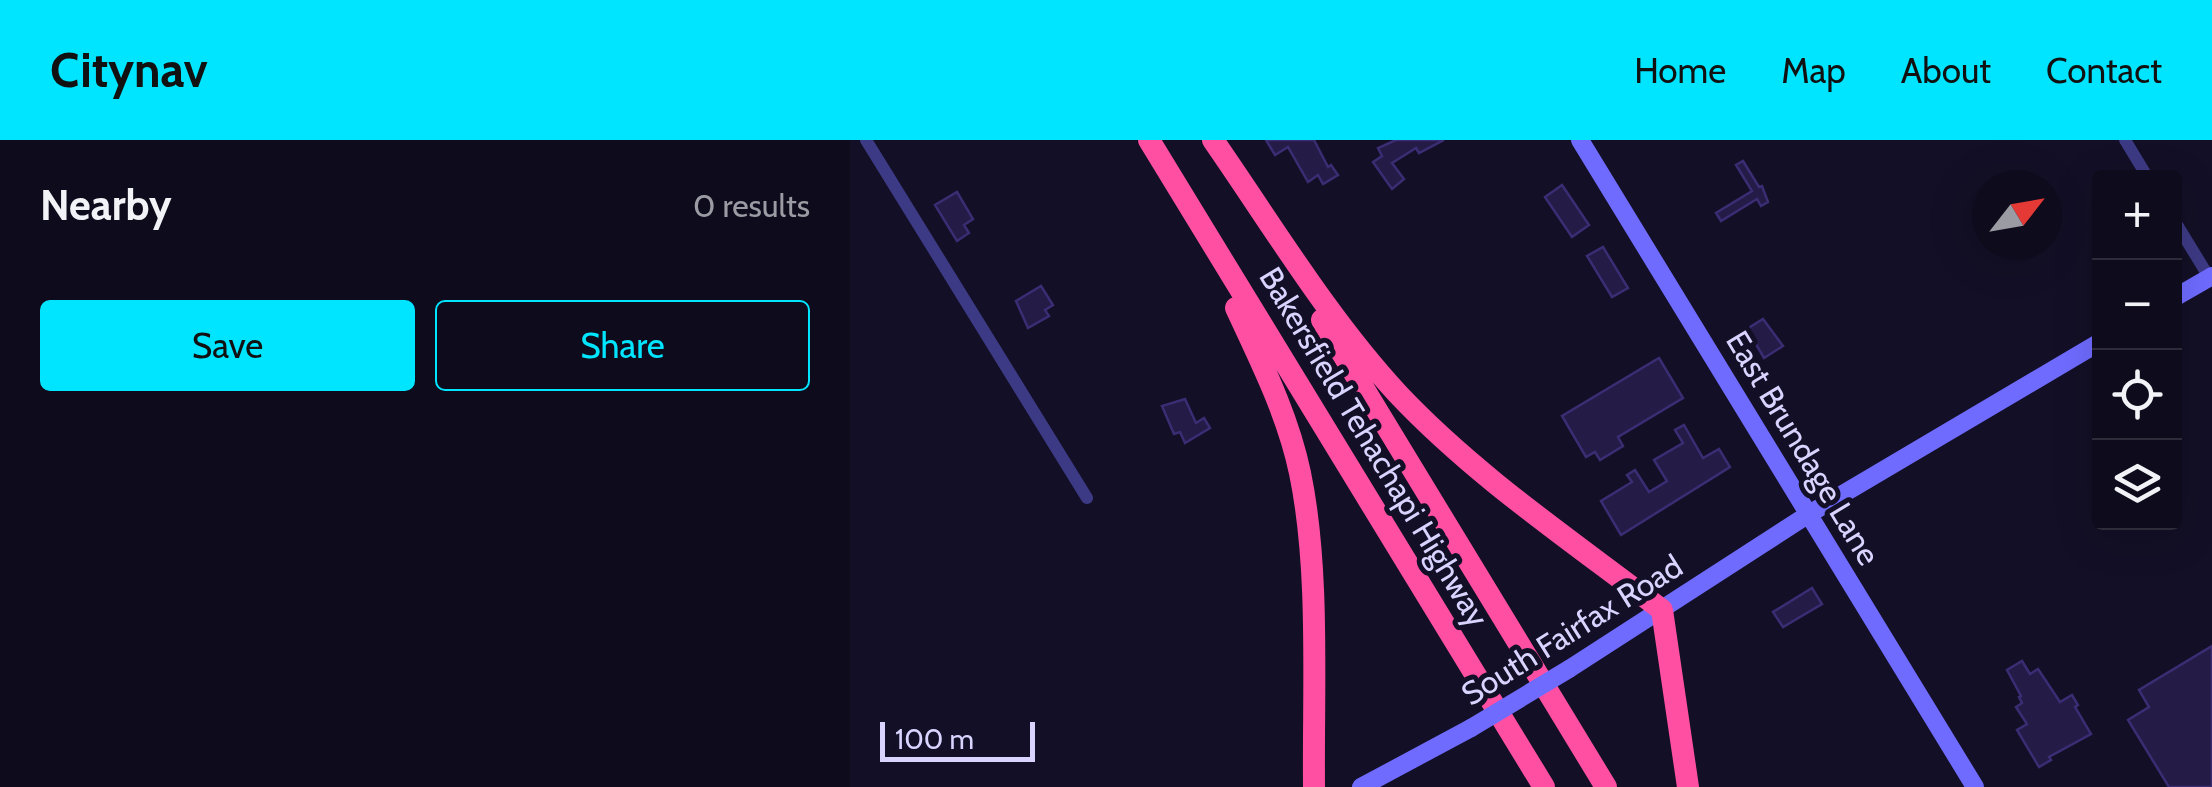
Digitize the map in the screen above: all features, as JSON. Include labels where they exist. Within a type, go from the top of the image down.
[{"type":"highway","name":"Bakersfield Tehachapi Highway","points":[[1149,140],[1544,787]]},
{"type":"highway","name":"Bakersfield Tehachapi Highway","points":[[1213,140],[1606,787]]},
{"type":"highway","points":[[1213,140],[1338,320],[1396,392],[1478,468],[1662,610],[1688,787]]},
{"type":"highway","points":[[1186,201],[1268,376],[1299,470],[1310,550],[1314,787]]},
{"type":"main road","name":"East Brundage Lane","points":[[1580,140],[1976,787]]},
{"type":"main road","points":[[2182,293],[2211,276]]},
{"type":"main road","name":"South Fairfax Road","points":[[1361,787],[1569,669],[1809,514],[2092,347]]},
{"type":"street","points":[[866,140],[1087,498]]},
{"type":"street","points":[[2126,140],[2143,170]]},
{"type":"street","points":[[2182,232],[2211,276]]},
{"type":"building","points":[[1266,140],[1314,140],[1328,167],[1331,165],[1338,175],[1323,184],[1318,175],[1308,182],[1288,147],[1275,155]]},
{"type":"building","points":[[1396,140],[1444,140],[1419,153],[1416,148],[1392,163],[1404,179],[1392,189],[1373,162],[1382,156],[1378,148]]},
{"type":"building","points":[[1743,161],[1762,186],[1768,202],[1761,206],[1757,199],[1721,221],[1716,213],[1752,191],[1736,165]]},
{"type":"building","points":[[1562,185],[1589,225],[1572,237],[1545,197]]},
{"type":"building","points":[[957,192],[973,219],[964,225],[969,233],[957,241],[935,205]]},
{"type":"building","points":[[1603,247],[1628,288],[1612,297],[1587,256]]},
{"type":"building","points":[[1041,286],[1053,305],[1045,310],[1049,316],[1028,328],[1016,301]]},
{"type":"building","points":[[1763,319],[1783,346],[1764,358],[1747,329]]},
{"type":"building","points":[[1659,358],[1683,398],[1618,437],[1623,446],[1600,460],[1595,452],[1586,457],[1562,416]]},
{"type":"building","points":[[1185,399],[1196,423],[1204,418],[1210,428],[1185,443],[1180,432],[1174,434],[1162,406]]},
{"type":"building","points":[[1684,425],[1703,458],[1719,449],[1730,467],[1621,535],[1601,501],[1632,482],[1627,475],[1635,470],[1649,492],[1667,481],[1654,460],[1683,443],[1675,430]]},
{"type":"building","points":[[1812,588],[1822,604],[1783,627],[1773,612]]},
{"type":"building","points":[[2212,646],[2212,787],[2169,787],[2128,720],[2149,707],[2139,690]]},
{"type":"building","points":[[2022,661],[2030,674],[2038,669],[2060,702],[2072,695],[2091,734],[2049,757],[2051,760],[2039,767],[2017,730],[2027,724],[2016,707],[2022,703],[2021,696],[2007,670]]}]
